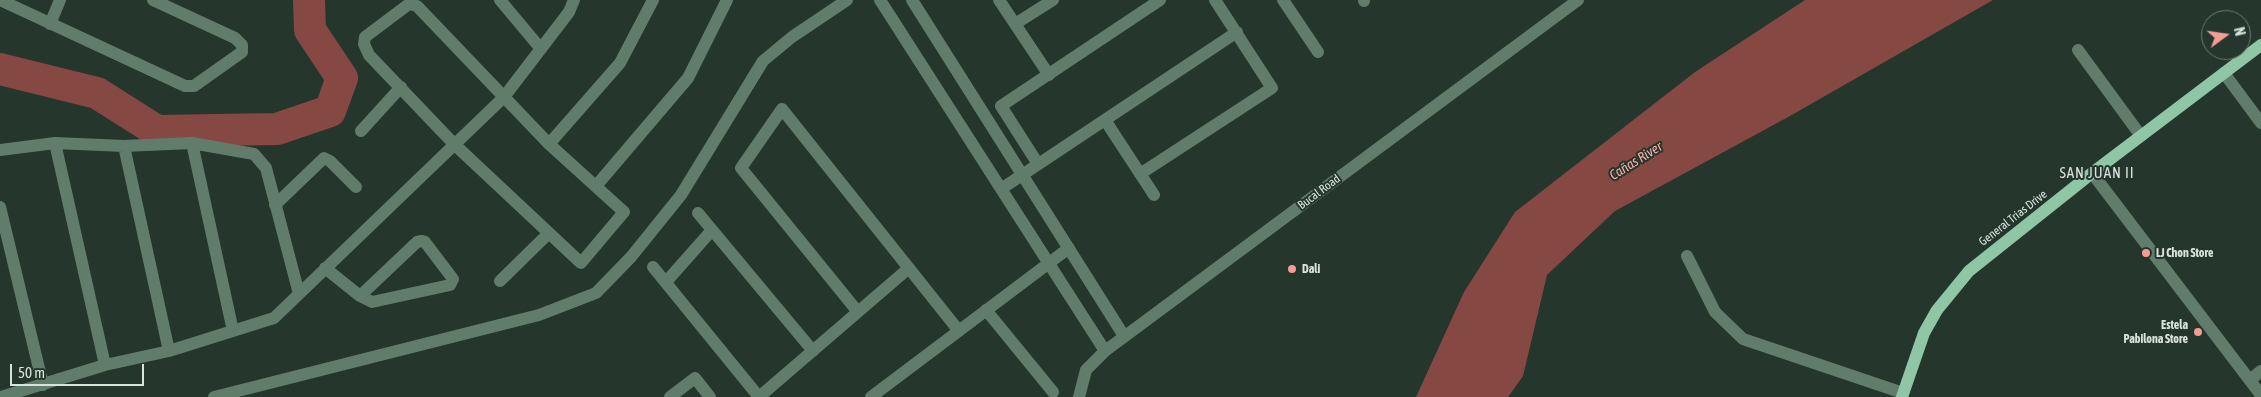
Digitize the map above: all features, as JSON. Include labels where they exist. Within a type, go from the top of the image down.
[{"type":"main road","name":"General Trias Drive","points":[[1903,395],[1924,333],[1938,310],[1969,271],[2092,173],[2261,45]]},
{"type":"street","points":[[0,0],[185,86],[194,86],[242,52],[242,45],[235,38],[153,0]]},
{"type":"street","points":[[50,24],[60,0]]},
{"type":"street","points":[[500,0],[541,49]]},
{"type":"street","points":[[0,397],[106,365],[169,351],[274,318],[504,97],[569,12],[574,0]]},
{"type":"street","points":[[549,144],[620,63],[653,0]]},
{"type":"street","points":[[596,186],[688,78],[727,0]]},
{"type":"street","points":[[214,397],[539,315],[596,292],[631,257],[681,195],[763,61],[792,36],[847,0]]},
{"type":"street","points":[[880,0],[1105,351]]},
{"type":"street","points":[[912,0],[1124,336]]},
{"type":"street","points":[[999,0],[1048,75]]},
{"type":"street","points":[[1015,24],[1053,0]]},
{"type":"street","points":[[1038,164],[1001,106],[1160,0]]},
{"type":"street","points":[[1140,174],[1272,88],[1215,0]]},
{"type":"street","points":[[1283,0],[1318,52]]},
{"type":"street","name":"Bucal Road","points":[[1079,397],[1086,370],[1105,351],[1578,0]]},
{"type":"street","points":[[409,4],[417,6],[504,97],[549,144],[624,212],[581,263],[454,144],[369,55],[364,44],[365,37],[409,4]]},
{"type":"street","points":[[1001,189],[1237,32]]},
{"type":"street","points":[[2078,50],[2141,136]]},
{"type":"street","points":[[2224,73],[2261,123]]},
{"type":"street","points":[[361,131],[401,87]]},
{"type":"street","points":[[858,312],[741,168],[782,109],[959,331]]},
{"type":"street","points":[[1105,120],[1154,195]]},
{"type":"street","points":[[55,142],[106,365]]},
{"type":"street","points":[[0,150],[55,142],[124,146],[192,143],[254,154],[266,168],[299,294]]},
{"type":"street","points":[[192,143],[233,331]]},
{"type":"street","points":[[124,146],[169,351]]},
{"type":"street","points":[[275,205],[324,158],[330,160],[356,187]]},
{"type":"street","points":[[2092,173],[2261,395]]},
{"type":"street","points":[[0,207],[43,385]]},
{"type":"street","points":[[698,213],[813,351]]},
{"type":"street","points":[[666,282],[712,230]]},
{"type":"street","points":[[500,281],[550,233]]},
{"type":"street","points":[[325,268],[360,296],[372,302],[450,285],[453,279],[425,242],[422,241],[417,242],[360,296]]},
{"type":"street","points":[[871,397],[1069,248]]},
{"type":"street","points":[[1687,256],[1715,312],[1744,339],[1903,395]]},
{"type":"street","points":[[653,267],[759,397],[909,268]]},
{"type":"street","points":[[986,310],[1053,392]]},
{"type":"street","points":[[2250,380],[2261,371]]},
{"type":"street","points":[[670,397],[695,378],[710,397]]},
{"type":"water","name":"Cañas River","points":[[1805,0],[1993,0],[1790,116],[1615,211],[1547,275],[1523,376],[1508,397],[1416,397],[1464,292],[1515,212],[1695,72]]},
{"type":"waterway","points":[[0,69],[97,93],[157,131],[277,129],[330,111],[342,78],[310,30],[309,0]]},
{"type":"place","name":"LJ Chon Store","points":[[2146,253]]},
{"type":"place","name":"Dali","points":[[1292,269]]},
{"type":"place","name":"Estela Pabilona Store","points":[[2198,332]]},
{"type":"district","name":"SAN JUAN II","points":[[2097,173]]}]
